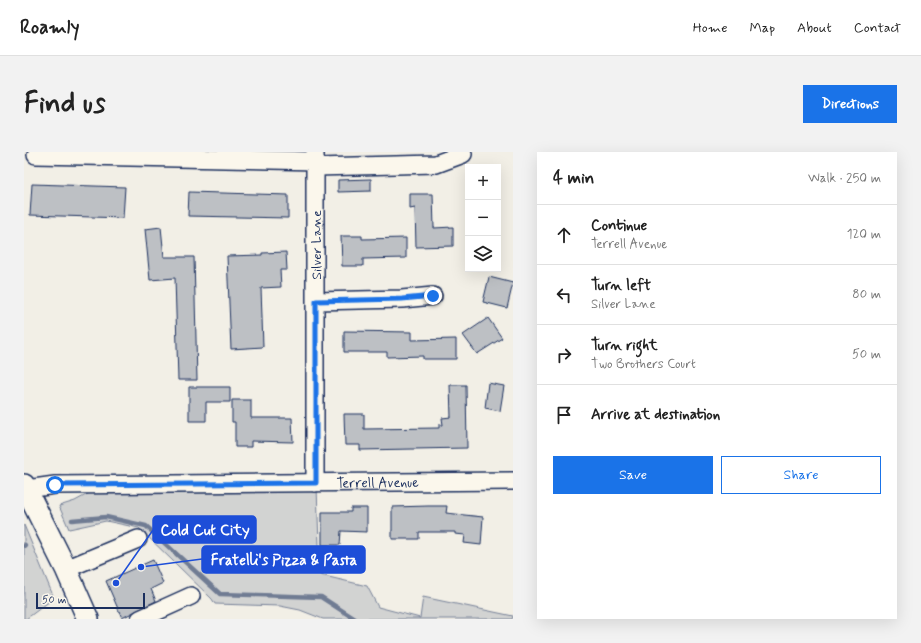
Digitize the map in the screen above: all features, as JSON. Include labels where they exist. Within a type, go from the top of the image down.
[{"type":"main road","points":[[25,487],[66,569],[88,619]]},
{"type":"street","points":[[36,155],[315,160],[436,164],[463,154]]},
{"type":"street","name":"Silver Lane","points":[[315,160],[316,483]]},
{"type":"street","points":[[316,301],[402,299],[433,296]]},
{"type":"street","name":"Terrell Avenue","points":[[25,487],[55,485],[513,481]]},
{"type":"street","points":[[66,569],[138,539]]},
{"type":"street","points":[[140,619],[191,596]]},
{"type":"shaded area","points":[[317,487],[320,575],[367,586],[378,607],[420,618],[423,597],[513,616],[512,619],[323,619],[300,610],[280,606],[215,604],[212,599],[139,528],[106,521],[69,529],[59,506],[75,501],[95,490]]},
{"type":"shaded area","points":[[24,525],[54,598],[26,619],[24,619]]},
{"type":"building","points":[[371,179],[371,191],[338,192],[338,180]]},
{"type":"building","points":[[32,184],[125,187],[123,218],[30,215]]},
{"type":"building","points":[[189,192],[288,195],[288,218],[188,216]]},
{"type":"building","points":[[410,194],[433,194],[434,228],[453,227],[453,246],[416,247],[415,208],[410,209]]},
{"type":"building","points":[[161,227],[164,257],[194,257],[197,380],[178,380],[175,278],[150,280],[145,229]]},
{"type":"building","points":[[341,236],[362,236],[362,239],[406,238],[406,258],[363,259],[363,266],[342,266]]},
{"type":"building","points":[[286,252],[287,270],[280,270],[281,287],[261,288],[263,347],[231,349],[227,256],[262,255],[262,253]]},
{"type":"building","points":[[489,277],[513,283],[507,308],[483,302]]},
{"type":"building","points":[[488,318],[502,338],[477,354],[463,335]]},
{"type":"building","points":[[344,331],[412,332],[412,340],[456,339],[456,359],[423,359],[423,356],[387,357],[387,352],[344,352]]},
{"type":"building","points":[[488,383],[504,386],[500,411],[485,408]]},
{"type":"building","points":[[450,385],[466,385],[467,448],[360,450],[360,445],[345,445],[344,414],[364,414],[364,429],[439,428],[439,425],[443,425],[442,418],[451,417]]},
{"type":"building","points":[[189,387],[230,387],[230,402],[206,402],[206,421],[189,421]]},
{"type":"building","points":[[232,400],[251,400],[251,418],[292,418],[293,442],[251,441],[251,447],[235,447],[235,422],[232,422]]},
{"type":"building","points":[[447,506],[446,513],[483,517],[481,545],[464,543],[465,535],[455,534],[455,532],[419,532],[419,539],[392,539],[392,507]]},
{"type":"building","points":[[351,508],[367,508],[367,532],[341,531],[340,545],[322,545],[322,512],[351,512]]},
{"type":"building","points":[[153,560],[163,583],[151,589],[156,601],[122,618],[106,581]]},
{"type":"waterway","points":[[72,520],[106,517],[146,526],[220,594],[321,597],[355,619]]},
{"type":"place","name":"Fratelli's Pizza & Pasta","points":[[141,567]]},
{"type":"place","name":"Cold Cut City","points":[[116,583]]},
{"type":"route","points":[[55,485],[316,483],[316,301],[402,299],[433,296]]}]
